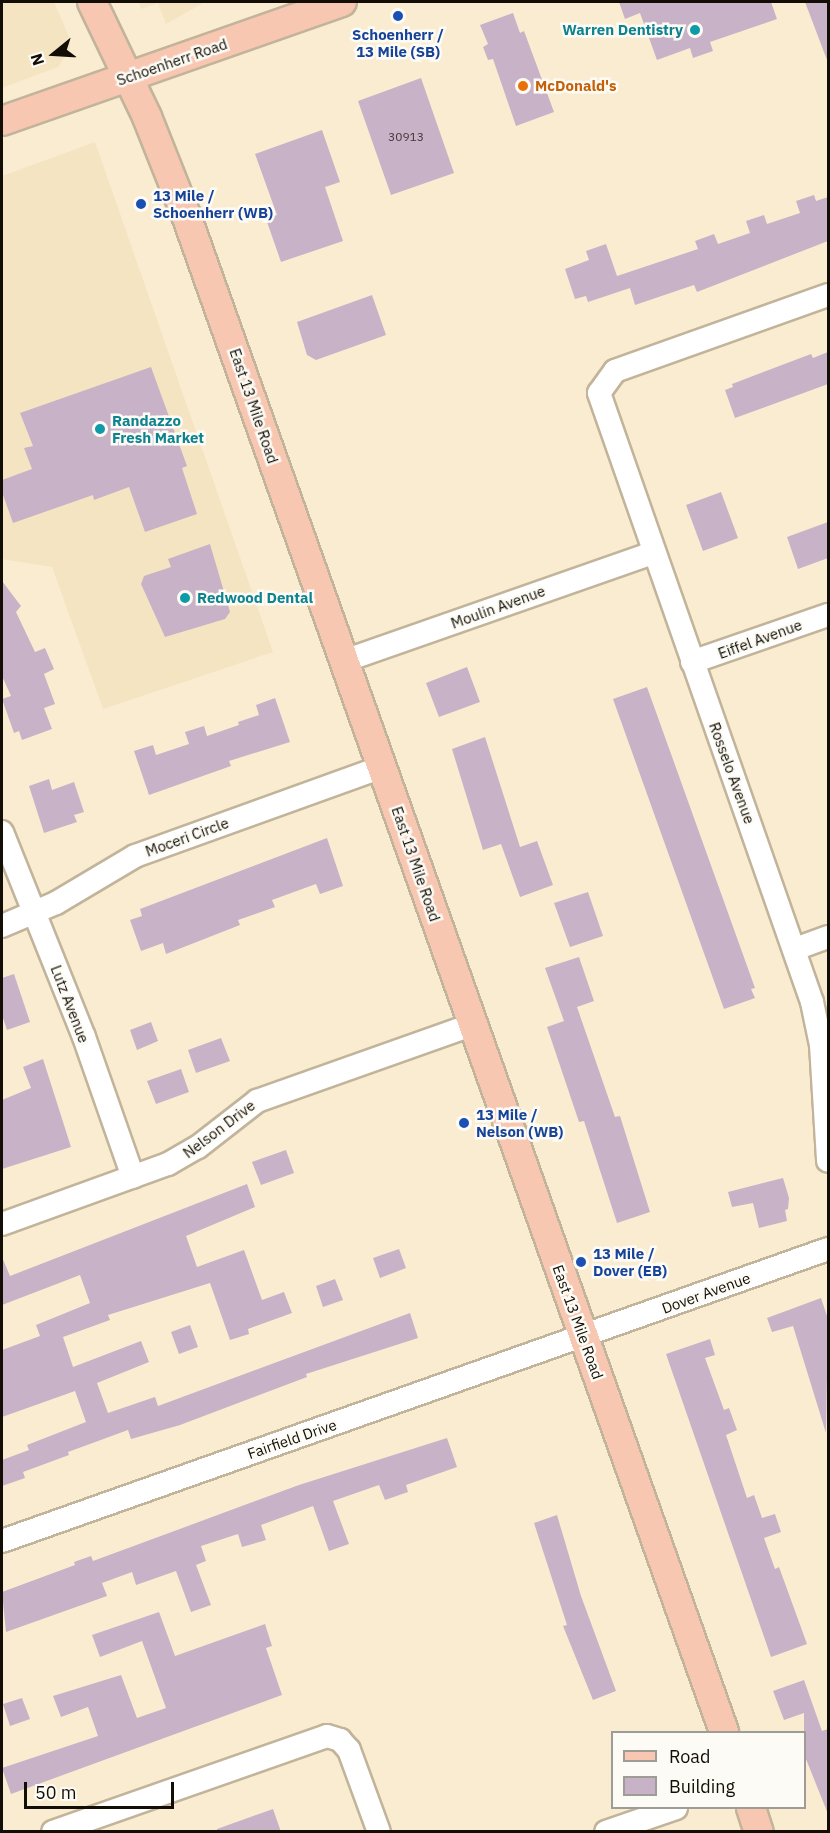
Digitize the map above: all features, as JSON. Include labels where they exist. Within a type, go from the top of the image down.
[{"type":"main road","name":"East 13 Mile Road","points":[[92,2],[128,78],[186,215],[724,1731]]},
{"type":"main road","name":"Schoenherr Road","points":[[2,122],[342,2]]},
{"type":"main road","points":[[751,1809],[759,1832]]},
{"type":"street","name":"Rosselo Avenue","points":[[828,295],[615,370],[599,393],[652,553],[795,949],[819,1030],[828,1161]]},
{"type":"street","name":"Moulin Avenue","points":[[344,661],[652,553]]},
{"type":"street","name":"Eiffel Avenue","points":[[692,662],[828,615]]},
{"type":"street","name":"Moceri Circle","points":[[2,926],[35,914],[135,856],[382,767]]},
{"type":"street","name":"Lutz Avenue","points":[[2,832],[35,914],[133,1178]]},
{"type":"street","points":[[795,949],[828,937]]},
{"type":"street","name":"Nelson Drive","points":[[2,1224],[133,1178],[181,1158],[257,1101],[472,1025]]},
{"type":"street","name":"Dover Avenue","points":[[583,1337],[828,1249]]},
{"type":"street","name":"Fairfield Drive","points":[[2,1541],[583,1337]]},
{"type":"street","points":[[53,1832],[327,1736],[340,1740],[356,1762],[379,1832]]},
{"type":"street","points":[[606,1832],[673,1809]]},
{"type":"shaded area","points":[[2,2],[54,2],[70,39],[70,49],[58,67],[2,88]]},
{"type":"shaded area","points":[[139,2],[205,2],[166,24],[158,3],[141,9]]},
{"type":"shaded area","points":[[95,142],[273,652],[103,709],[52,567],[2,559],[2,176]]},
{"type":"building","name":"Warren Dentistry","points":[[619,2],[771,2],[777,19],[710,42],[713,51],[693,58],[690,48],[657,60],[640,13],[625,19]]},
{"type":"building","points":[[805,2],[828,2],[827,60]]},
{"type":"building","name":"McDonald's","points":[[513,13],[520,33],[524,31],[554,112],[516,126],[493,59],[488,60],[483,47],[488,44],[480,25]]},
{"type":"building","points":[[421,78],[454,173],[391,195],[358,101]]},
{"type":"building","points":[[322,130],[340,182],[325,187],[343,241],[281,262],[266,219],[277,215],[255,154]]},
{"type":"building","points":[[814,195],[816,201],[828,197],[828,241],[697,292],[694,285],[635,305],[630,288],[588,302],[586,296],[575,299],[565,269],[589,260],[586,251],[606,244],[617,276],[698,249],[695,241],[714,234],[718,244],[750,233],[746,221],[764,215],[767,224],[800,213],[796,201]]},
{"type":"building","points":[[372,295],[386,335],[316,360],[307,355],[297,322]]},
{"type":"building","points":[[828,352],[828,384],[735,418],[725,390],[733,387],[732,384],[811,354],[813,358]]},
{"type":"building","name":"Randazzo Fresh Market","points":[[151,367],[187,466],[182,468],[197,514],[145,532],[129,487],[94,500],[93,495],[13,523],[2,492],[2,480],[32,469],[24,448],[33,446],[20,413]]},
{"type":"building","points":[[721,492],[738,538],[703,551],[686,505]]},
{"type":"building","points":[[828,522],[828,558],[798,569],[787,537]]},
{"type":"building","name":"Redwood Dental","points":[[210,544],[230,612],[225,619],[165,637],[141,584],[144,576],[171,567],[168,559]]},
{"type":"building","points":[[2,581],[21,606],[16,612],[35,652],[45,648],[54,669],[44,674],[55,704],[44,708],[52,729],[22,740],[19,731],[14,733],[2,699],[11,696],[2,676]]},
{"type":"building","points":[[467,667],[480,702],[439,717],[426,683]]},
{"type":"building","points":[[647,687],[755,988],[751,989],[755,998],[724,1009],[613,699]]},
{"type":"building","points":[[275,698],[290,742],[229,761],[231,766],[149,795],[134,751],[153,745],[156,755],[189,744],[185,732],[204,726],[207,736],[239,725],[238,722],[259,715],[256,705]]},
{"type":"building","points":[[485,737],[520,847],[537,841],[553,885],[520,897],[501,844],[483,850],[452,749]]},
{"type":"building","points":[[49,779],[52,790],[74,782],[84,812],[74,815],[77,822],[44,833],[29,786]]},
{"type":"building","points":[[327,838],[343,886],[320,894],[316,884],[272,900],[275,907],[238,920],[240,925],[166,954],[163,943],[141,951],[130,920],[142,916],[140,909]]},
{"type":"building","points":[[588,892],[603,936],[570,947],[554,903]]},
{"type":"building","points":[[579,957],[594,1001],[577,1007],[615,1117],[620,1116],[650,1212],[617,1223],[584,1121],[579,1122],[547,1027],[564,1021],[545,968]]},
{"type":"building","points":[[14,974],[30,1022],[7,1030],[2,1015],[2,978]]},
{"type":"building","points":[[151,1022],[158,1041],[137,1050],[130,1030]]},
{"type":"building","points":[[221,1038],[230,1061],[196,1073],[188,1050]]},
{"type":"building","points":[[43,1059],[71,1147],[2,1169],[2,1100],[31,1088],[23,1067]]},
{"type":"building","points":[[181,1069],[189,1092],[156,1104],[147,1081]]},
{"type":"building","points":[[286,1150],[294,1173],[261,1185],[252,1162]]},
{"type":"building","points":[[783,1178],[789,1198],[788,1209],[785,1210],[787,1221],[759,1228],[753,1203],[732,1207],[728,1192]]},
{"type":"building","points":[[247,1184],[255,1207],[186,1236],[197,1267],[244,1250],[262,1300],[284,1292],[292,1313],[248,1329],[249,1334],[230,1340],[210,1283],[108,1315],[110,1320],[63,1337],[73,1367],[141,1341],[149,1362],[97,1383],[108,1413],[155,1397],[158,1406],[410,1313],[418,1338],[306,1374],[307,1377],[180,1425],[131,1439],[128,1430],[68,1452],[69,1455],[23,1472],[25,1478],[2,1486],[2,1460],[29,1450],[27,1445],[86,1422],[75,1391],[2,1417],[2,1350],[40,1336],[36,1325],[90,1303],[80,1275],[2,1305],[2,1257],[10,1276]]},
{"type":"building","points":[[399,1249],[406,1268],[380,1278],[373,1258]]},
{"type":"building","points":[[335,1279],[343,1300],[323,1307],[316,1286]]},
{"type":"building","points":[[821,1298],[828,1319],[826,1433],[793,1326],[772,1332],[767,1318]]},
{"type":"building","points":[[190,1325],[198,1347],[179,1354],[171,1332]]},
{"type":"building","points":[[710,1339],[715,1355],[705,1358],[724,1410],[729,1408],[737,1430],[726,1435],[747,1498],[754,1495],[762,1518],[775,1514],[781,1532],[764,1538],[775,1569],[779,1567],[807,1644],[771,1657],[666,1354]]},
{"type":"building","points":[[447,1438],[457,1467],[406,1485],[408,1492],[385,1500],[379,1485],[333,1501],[349,1544],[329,1551],[313,1506],[261,1525],[266,1540],[242,1547],[238,1534],[201,1546],[206,1561],[196,1565],[211,1605],[191,1612],[176,1571],[136,1585],[132,1572],[102,1583],[107,1596],[6,1632],[2,1592],[75,1565],[74,1562],[91,1556],[93,1561],[299,1485]]},
{"type":"building","points":[[557,1515],[581,1596],[616,1691],[593,1700],[563,1626],[567,1625],[534,1523]]},
{"type":"building","points":[[159,1612],[175,1656],[265,1624],[272,1646],[266,1648],[282,1695],[11,1794],[2,1768],[98,1736],[88,1707],[61,1717],[53,1696],[121,1675],[137,1718],[166,1708],[142,1641],[100,1657],[92,1635]]},
{"type":"building","points":[[804,1680],[822,1731],[828,1729],[828,1814],[806,1759],[804,1713],[784,1720],[773,1691]]},
{"type":"building","points":[[22,1698],[30,1719],[10,1726],[3,1704]]},
{"type":"building","points":[[273,1809],[281,1832],[217,1832],[217,1829]]},
{"type":"place","name":"Schoenherr / 13 Mile (SB)","points":[[398,16]]},
{"type":"place","name":"Warren Dentistry","points":[[695,30]]},
{"type":"place","name":"McDonald's","points":[[523,86]]},
{"type":"place","name":"13 Mile / Schoenherr (WB)","points":[[141,204]]},
{"type":"place","name":"Randazzo Fresh Market","points":[[100,429]]},
{"type":"place","name":"Redwood Dental","points":[[185,598]]},
{"type":"place","name":"13 Mile / Nelson (WB)","points":[[464,1123]]},
{"type":"place","name":"13 Mile / Dover (EB)","points":[[581,1262]]}]
